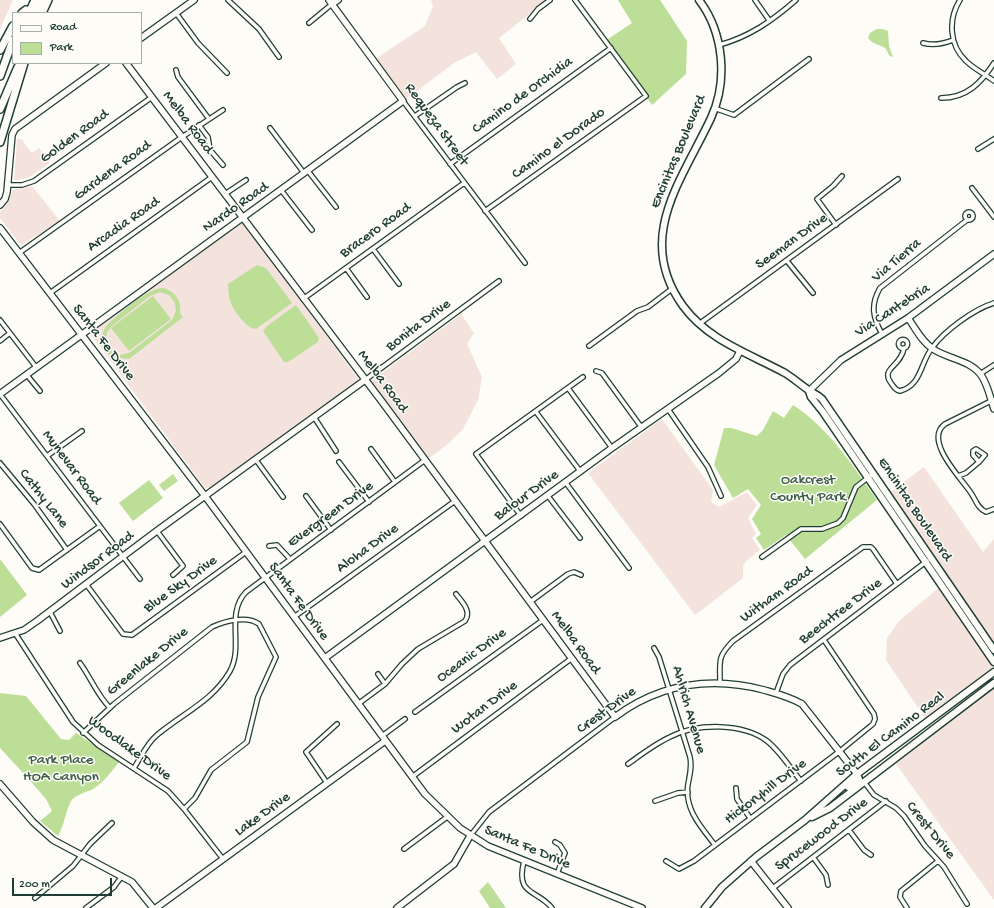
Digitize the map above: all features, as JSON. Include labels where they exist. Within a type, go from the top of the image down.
[{"type":"highway","points":[[26,12],[30,0]]},
{"type":"highway","points":[[26,12],[35,0]]},
{"type":"highway","points":[[36,12],[42,0]]},
{"type":"highway","points":[[42,12],[48,0]]},
{"type":"highway","points":[[0,50],[12,28]]},
{"type":"highway","points":[[0,76],[11,46]]},
{"type":"highway","points":[[0,109],[20,64]]},
{"type":"highway","points":[[0,142],[24,64]]},
{"type":"main road","name":"Encinitas Boulevard","points":[[699,0],[710,19],[719,45],[721,82],[714,108],[675,187],[665,218],[662,236],[664,258],[673,288],[684,306],[699,324],[710,334],[786,374],[809,391],[816,393],[822,399],[994,650]]},
{"type":"main road","name":"Encinitas Boulevard","points":[[809,391],[811,397],[994,662]]},
{"type":"main road","points":[[944,589],[948,588],[958,602],[965,607]]},
{"type":"main road","name":"South El Camino Real","points":[[705,908],[722,887],[751,861],[805,820],[857,774],[956,702],[994,672]]},
{"type":"main road","name":"South El Camino Real","points":[[805,820],[830,808],[994,682]]},
{"type":"main road","points":[[940,724],[940,720],[954,707],[956,702]]},
{"type":"main road","points":[[830,808],[840,794],[859,779],[857,774]]},
{"type":"street","points":[[142,37],[194,0]]},
{"type":"street","points":[[228,0],[259,29],[279,57]]},
{"type":"street","points":[[309,23],[331,2],[338,0]]},
{"type":"street","points":[[530,20],[538,9],[550,0]]},
{"type":"street","points":[[575,0],[611,48]]},
{"type":"street","points":[[755,0],[769,20]]},
{"type":"street","points":[[719,45],[738,40],[751,34],[796,0]]},
{"type":"street","points":[[960,0],[952,19],[953,40],[964,60],[994,81]]},
{"type":"street","name":"Requeza Street","points":[[331,2],[464,183],[525,263]]},
{"type":"street","points":[[176,13],[198,43],[226,73]]},
{"type":"street","points":[[923,43],[930,45],[942,44],[953,40]]},
{"type":"street","name":"Camino el Dorado","points":[[485,211],[646,96],[611,48]]},
{"type":"street","name":"Camino de Orchidia","points":[[450,164],[611,48]]},
{"type":"street","points":[[714,108],[734,115],[809,59]]},
{"type":"street","points":[[941,98],[951,98],[968,92],[978,85],[994,63]]},
{"type":"street","points":[[0,205],[5,199],[8,185],[12,135],[15,128],[105,64]]},
{"type":"street","name":"Melba Road","points":[[127,64],[485,540],[615,717]]},
{"type":"street","points":[[176,70],[178,77],[209,119]]},
{"type":"street","points":[[415,116],[465,83]]},
{"type":"street","name":"Golden Road","points":[[8,185],[22,186],[34,181],[152,97]]},
{"type":"street","name":"Nardo Road","points":[[0,394],[403,100]]},
{"type":"street","name":"Gardena Road","points":[[19,253],[222,110]]},
{"type":"street","points":[[199,125],[208,137],[210,150],[223,165]]},
{"type":"street","points":[[270,128],[336,207]]},
{"type":"street","points":[[978,149],[994,139]]},
{"type":"street","points":[[836,225],[817,199],[833,186],[842,176]]},
{"type":"street","name":"Arcadia Road","points":[[50,293],[212,177]]},
{"type":"street","name":"Seeman Drive","points":[[699,324],[898,179]]},
{"type":"street","points":[[225,194],[246,180]]},
{"type":"street","name":"Bracero Road","points":[[303,299],[464,183]]},
{"type":"street","points":[[972,188],[994,216]]},
{"type":"street","points":[[281,190],[312,230]]},
{"type":"street","name":"Via Tierra","points":[[882,334],[876,323],[873,309],[874,297],[880,288],[967,220]]},
{"type":"street","name":"Santa Fe Drive","points":[[0,228],[205,496],[383,739],[425,794],[446,817],[470,836],[488,846],[642,908]]},
{"type":"street","points":[[373,249],[399,284]]},
{"type":"street","name":"Via Cantebria","points":[[809,391],[841,360],[908,318],[994,254]]},
{"type":"street","points":[[787,261],[813,293]]},
{"type":"street","points":[[346,268],[367,297]]},
{"type":"street","name":"Bonita Drive","points":[[205,496],[499,281]]},
{"type":"street","points":[[589,346],[637,311],[648,307],[673,288]]},
{"type":"street","points":[[904,348],[899,362],[888,370],[887,374],[888,379],[895,389],[900,391],[918,379],[932,348],[950,329],[994,303]]},
{"type":"street","points":[[908,318],[921,337],[932,348],[967,364],[980,374],[987,384],[994,409]]},
{"type":"street","points":[[0,320],[36,367]]},
{"type":"street","points":[[0,341],[10,333]]},
{"type":"street","name":"Balour Drive","points":[[324,658],[485,540],[521,516],[580,471],[719,373],[736,359],[740,351]]},
{"type":"street","points":[[980,374],[994,365]]},
{"type":"street","points":[[596,371],[602,373],[642,428]]},
{"type":"street","points":[[26,374],[40,391]]},
{"type":"street","points":[[521,516],[476,454],[583,377]]},
{"type":"street","points":[[568,388],[612,448]]},
{"type":"street","name":"Munevar Road","points":[[0,394],[140,579]]},
{"type":"street","points":[[992,400],[941,426],[938,436],[942,452],[982,510],[990,512],[994,509]]},
{"type":"street","points":[[668,409],[708,467],[721,496]]},
{"type":"street","points":[[536,412],[580,471]]},
{"type":"street","points":[[314,417],[336,451]]},
{"type":"street","points":[[47,456],[82,431]]},
{"type":"street","name":"Evergreen Drive","points":[[371,449],[395,482]]},
{"type":"street","points":[[256,460],[283,497]]},
{"type":"street","name":"Evergreen Drive","points":[[134,768],[156,736],[208,699],[223,682],[231,669],[234,658],[235,620],[239,599],[265,577],[425,460]]},
{"type":"street","points":[[339,462],[369,502]]},
{"type":"street","points":[[958,476],[966,473],[979,462]]},
{"type":"street","name":"Cathy Lane","points":[[0,463],[34,504],[67,550]]},
{"type":"street","points":[[868,478],[874,473]]},
{"type":"street","name":"Encinitas Boulevard","points":[[762,557],[801,529],[822,529],[838,523],[843,518],[856,487],[868,478]]},
{"type":"street","points":[[566,483],[629,568]]},
{"type":"street","name":"Windsor Road","points":[[0,638],[24,630],[50,612],[205,496]]},
{"type":"street","points":[[306,496],[331,530]]},
{"type":"street","points":[[548,496],[580,538]]},
{"type":"street","name":"Aloha Drive","points":[[294,617],[455,501]]},
{"type":"street","points":[[0,524],[32,568],[42,570],[100,526]]},
{"type":"street","points":[[157,531],[183,566],[173,575]]},
{"type":"street","points":[[269,546],[277,545],[290,559]]},
{"type":"street","name":"Witham Road","points":[[720,683],[720,657],[733,641],[863,547],[871,547],[873,549],[897,584]]},
{"type":"street","name":"Blue Sky Drive","points":[[86,584],[123,634],[135,634],[246,552]]},
{"type":"street","name":"Beechtree Drive","points":[[776,693],[783,674],[790,665],[931,558]]},
{"type":"street","points":[[530,602],[568,574],[574,572],[581,575]]},
{"type":"street","points":[[358,704],[385,684],[402,664],[418,649],[467,619],[468,610],[456,594]]},
{"type":"street","points":[[50,612],[60,631]]},
{"type":"street","name":"Greenlake Drive","points":[[83,733],[110,708],[212,627],[222,622],[253,620],[258,624],[276,655],[275,661],[258,697],[247,742],[211,770],[195,798],[184,809]]},
{"type":"street","name":"Oceanic Drive","points":[[415,712],[543,620]]},
{"type":"street","name":"Woodlake Drive","points":[[15,634],[63,710],[83,733],[98,746],[160,785],[184,809],[223,859]]},
{"type":"street","name":"Hickoryhill Drive","points":[[666,861],[679,869],[694,862],[840,751],[873,724],[876,718],[874,714],[824,640]]},
{"type":"street","name":"Ahlrich Avenue","points":[[654,648],[659,657],[670,689],[692,768],[688,792],[691,812],[695,820],[715,845]]},
{"type":"street","name":"Wotan Drive","points":[[412,777],[572,658]]},
{"type":"street","points":[[80,663],[90,676],[102,699],[110,708]]},
{"type":"street","points":[[378,674],[385,684]]},
{"type":"street","name":"Crest Drive","points":[[397,908],[454,864],[470,836],[489,812],[615,717],[646,697],[670,689],[693,684],[734,684],[793,698],[802,704],[857,774]]},
{"type":"street","points":[[383,739],[405,719]]},
{"type":"street","points":[[327,783],[306,752],[309,747],[337,724]]},
{"type":"street","points":[[628,764],[664,740],[683,732],[713,727],[740,730],[759,737],[774,747],[801,781]]},
{"type":"street","name":"Lake Drive","points":[[154,908],[327,783],[383,739]]},
{"type":"street","name":"Crest Drive","points":[[864,782],[874,795],[896,808],[904,816],[938,861],[967,904]]},
{"type":"street","points":[[0,784],[42,832],[59,843],[132,882],[154,908]]},
{"type":"street","points":[[736,788],[737,799],[750,818]]},
{"type":"street","points":[[654,801],[678,793],[688,792]]},
{"type":"street","name":"Sprucewood Drive","points":[[773,888],[886,802]]},
{"type":"street","points":[[404,849],[446,817]]},
{"type":"street","points":[[35,898],[73,866],[90,844],[112,823]]},
{"type":"street","points":[[849,830],[864,850],[871,855]]},
{"type":"street","points":[[555,842],[560,845],[565,853],[558,874]]},
{"type":"street","points":[[813,857],[826,875],[828,885]]},
{"type":"street","points":[[524,861],[521,875],[523,883],[529,892],[552,908]]},
{"type":"street","points":[[751,861],[788,908]]},
{"type":"street","points":[[907,908],[900,897],[901,891],[938,861]]},
{"type":"street","points":[[86,908],[114,887],[122,876]]},
{"type":"shaded area","points":[[0,0],[13,0],[0,29]]},
{"type":"shaded area","points":[[431,0],[547,0],[499,38],[516,64],[497,79],[476,52],[454,63],[406,99],[375,59],[425,26],[433,6]]},
{"type":"shaded area","points":[[17,139],[21,139],[32,153],[39,148],[50,163],[28,178],[14,180]]},
{"type":"shaded area","points":[[32,186],[60,221],[21,245],[0,218],[0,212],[8,201],[13,190]]},
{"type":"shaded area","points":[[240,223],[243,224],[269,258],[358,378],[358,381],[210,488],[205,488],[89,332]]},
{"type":"shaded area","points":[[461,314],[474,333],[467,344],[482,377],[478,400],[463,429],[449,443],[428,459],[371,381]]},
{"type":"shaded area","points":[[662,419],[713,490],[711,502],[719,507],[747,492],[757,505],[748,518],[756,534],[752,538],[760,550],[746,561],[743,566],[743,578],[695,615],[588,473]]},
{"type":"shaded area","points":[[924,467],[983,552],[994,539],[994,647],[889,493]]},
{"type":"shaded area","points":[[941,586],[994,664],[994,668],[925,718],[886,660],[887,638],[900,620]]},
{"type":"shaded area","points":[[994,687],[994,900],[896,764]]},
{"type":"green space","points":[[618,0],[660,0],[687,41],[686,74],[652,105],[605,41],[632,23]]},
{"type":"green space","points":[[877,29],[888,31],[889,46],[893,57],[889,55],[885,48],[872,42],[868,38],[870,33]]},
{"type":"green space","points":[[257,265],[266,268],[292,303],[256,329],[247,325],[233,308],[230,300],[228,284]]},
{"type":"green space","points":[[156,289],[167,289],[177,297],[180,304],[180,313],[183,317],[129,359],[111,356],[104,349],[102,344],[102,334],[104,329],[134,302]],"holes":[[[160,292],[169,295],[175,303],[176,311],[172,320],[129,353],[120,355],[111,350],[106,339],[107,332],[112,326],[150,296]]]},
{"type":"green space","points":[[153,296],[171,319],[129,351],[111,328]]},
{"type":"green space","points":[[296,305],[319,338],[318,342],[288,362],[284,362],[263,331],[267,326]]},
{"type":"green space","name":"Oakcrest County Park","points":[[793,405],[806,414],[840,448],[877,500],[805,559],[786,535],[764,550],[756,538],[761,534],[752,519],[761,505],[748,489],[733,498],[714,465],[724,428],[731,428],[757,436],[763,430],[773,411],[784,418]]},
{"type":"green space","points":[[173,474],[178,481],[164,491],[159,485]]},
{"type":"green space","points":[[149,480],[163,498],[133,521],[119,503]]},
{"type":"green space","points":[[0,559],[27,595],[0,617]]},
{"type":"green space","name":"Park Place HOA Canyon","points":[[0,693],[26,696],[61,739],[69,740],[76,733],[119,762],[101,783],[93,789],[78,795],[71,801],[58,836],[40,821],[52,811],[46,799],[0,748]]},
{"type":"green space","points":[[488,882],[506,908],[490,908],[479,891]]}]
